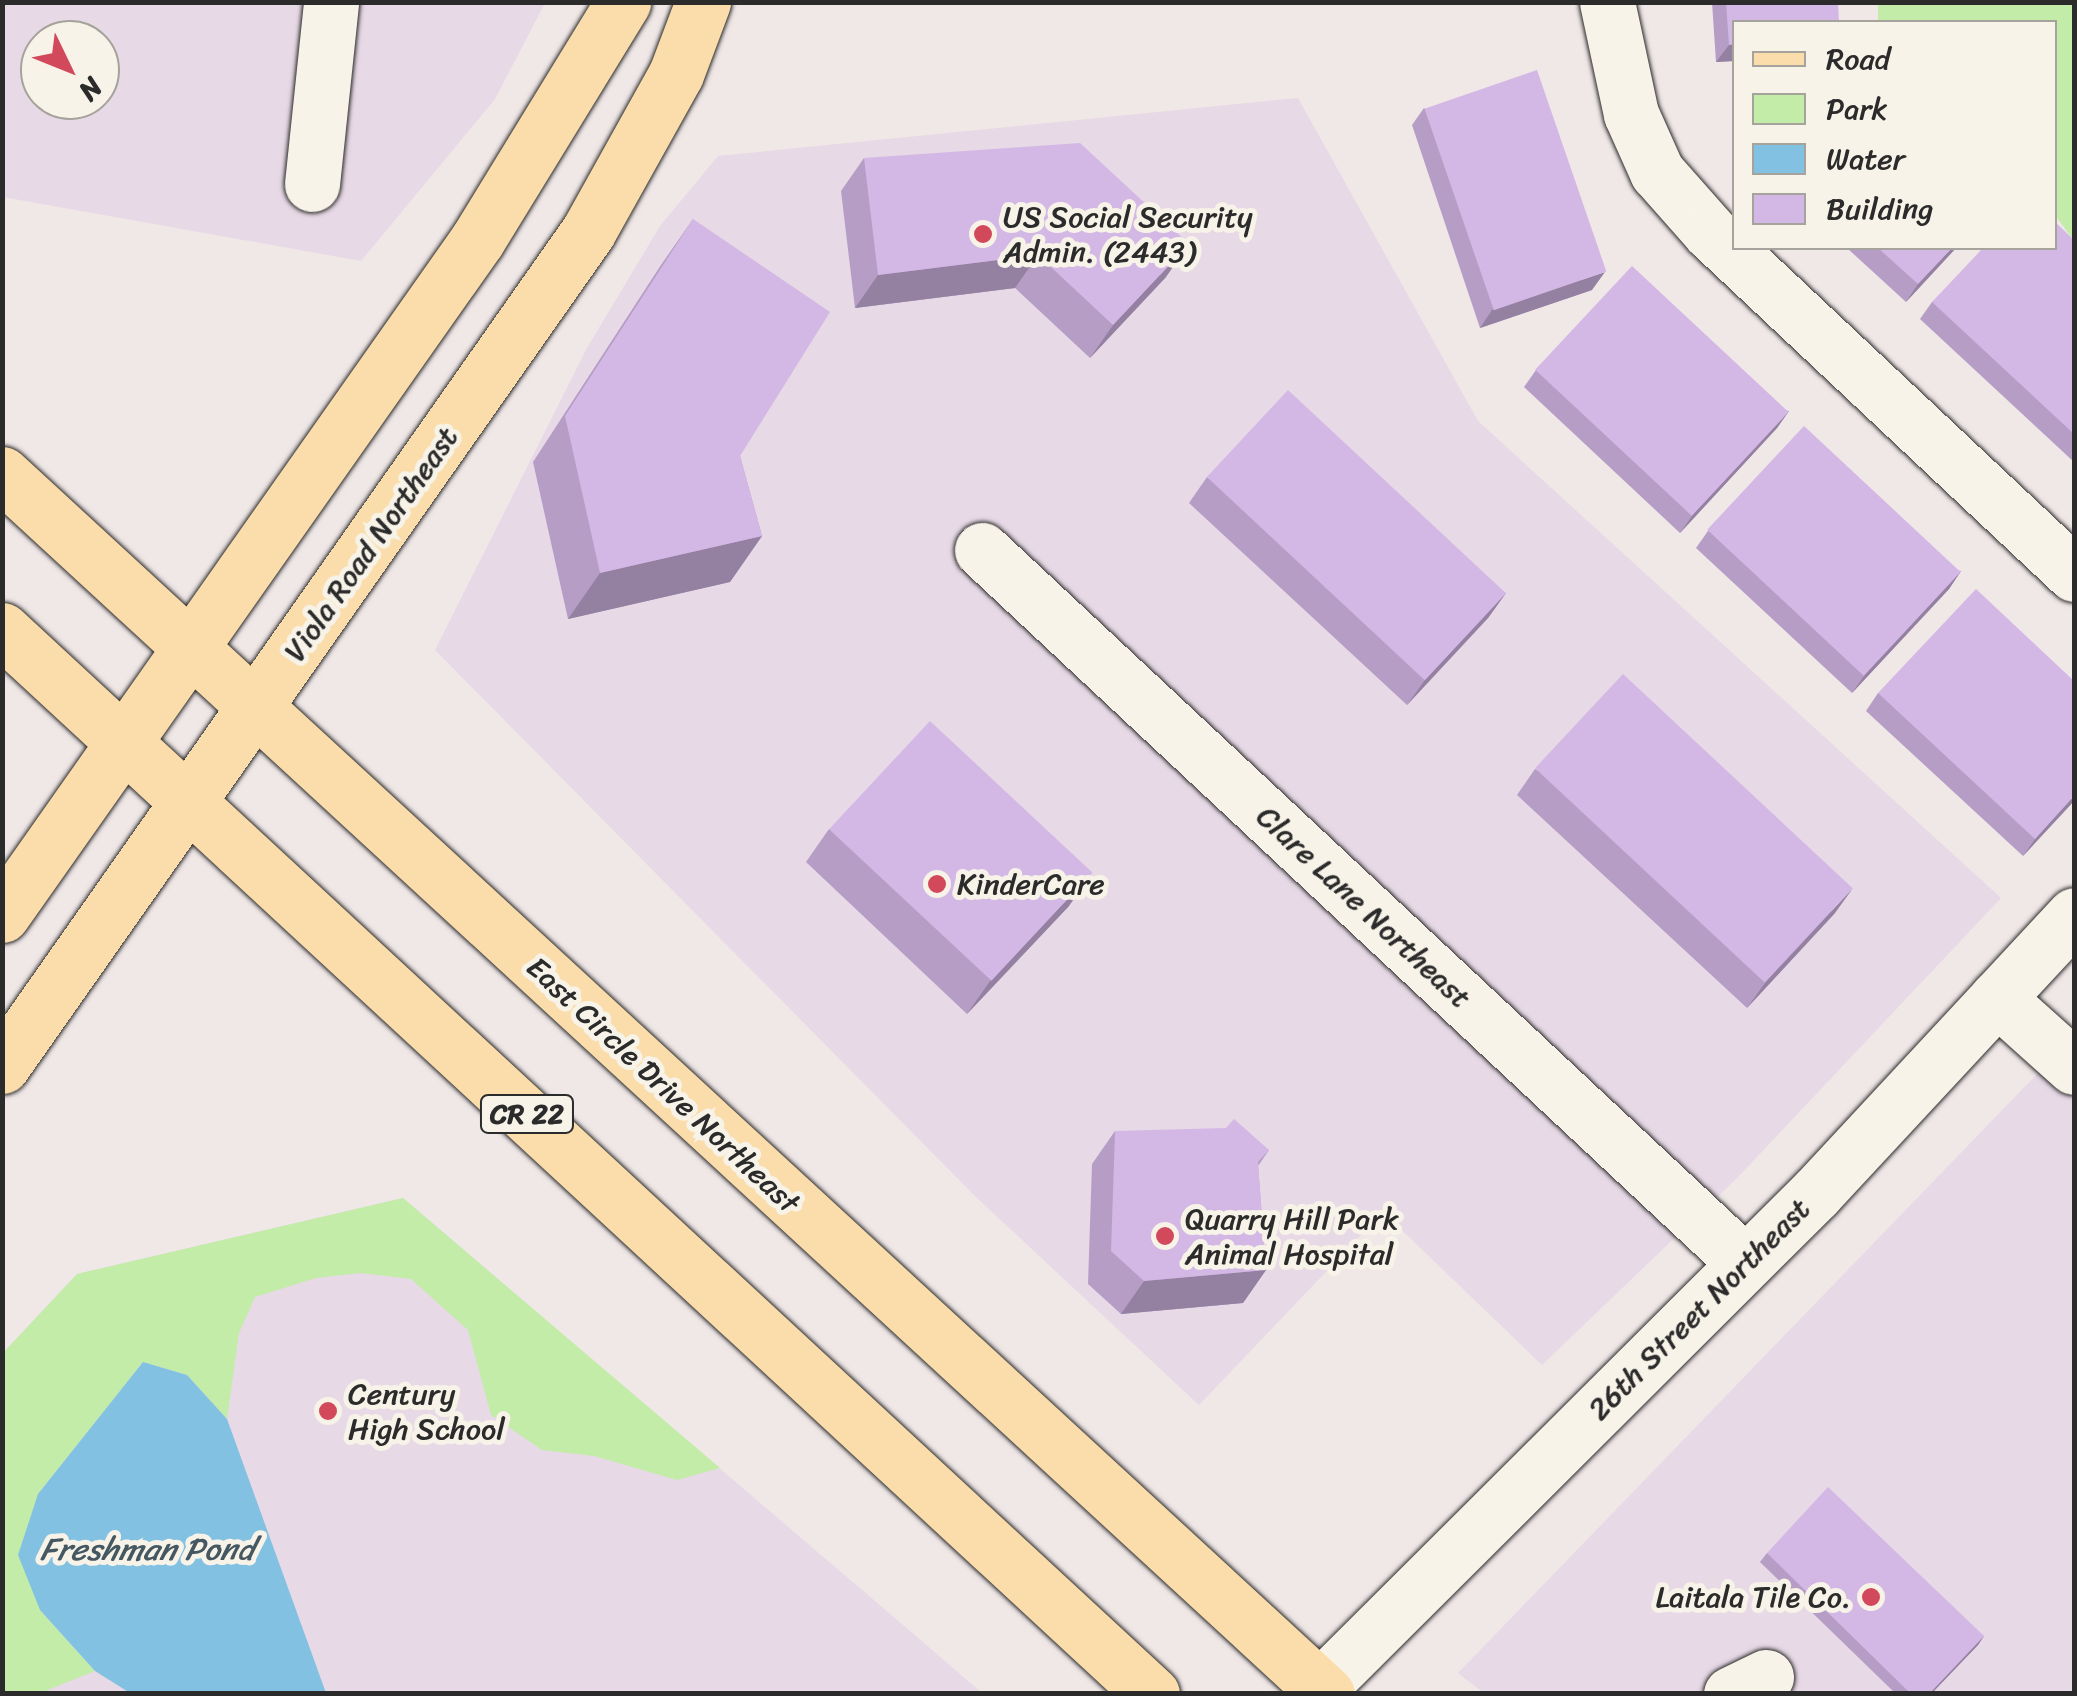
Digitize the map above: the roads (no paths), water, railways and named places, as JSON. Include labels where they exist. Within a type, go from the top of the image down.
[{"type":"main road","points":[[2,915],[478,240],[624,2]]},
{"type":"main road","name":"Viola Road Northeast","points":[[2,1066],[588,232],[676,74],[703,2]]},
{"type":"main road","name":"East Circle Drive Northeast","points":[[2,474],[1319,1691]]},
{"type":"main road","name":"CR 22","points":[[2,630],[1152,1694]]},
{"type":"street","points":[[312,184],[331,2]]},
{"type":"street","points":[[1608,2],[1631,114],[1658,172],[1711,233],[2074,574]]},
{"type":"street","name":"Clare Lane Northeast","points":[[982,550],[1745,1263]]},
{"type":"street","name":"26th Street Northeast","points":[[1319,1691],[1745,1263],[2074,915]]},
{"type":"street","points":[[1997,998],[2074,1066]]},
{"type":"water","name":"Freshman Pond","points":[[143,1362],[187,1375],[227,1419],[326,1693],[130,1693],[95,1671],[40,1610],[18,1555],[38,1494]]},
{"type":"place","name":"US Social Security Admin. (2443)","points":[[983,234]]},
{"type":"place","name":"KinderCare","points":[[937,884]]},
{"type":"place","name":"Quarry Hill Park Animal Hospital","points":[[1165,1236]]},
{"type":"place","name":"Century High School","points":[[328,1411]]},
{"type":"place","name":"Laitala Tile Co.","points":[[1871,1597]]}]
